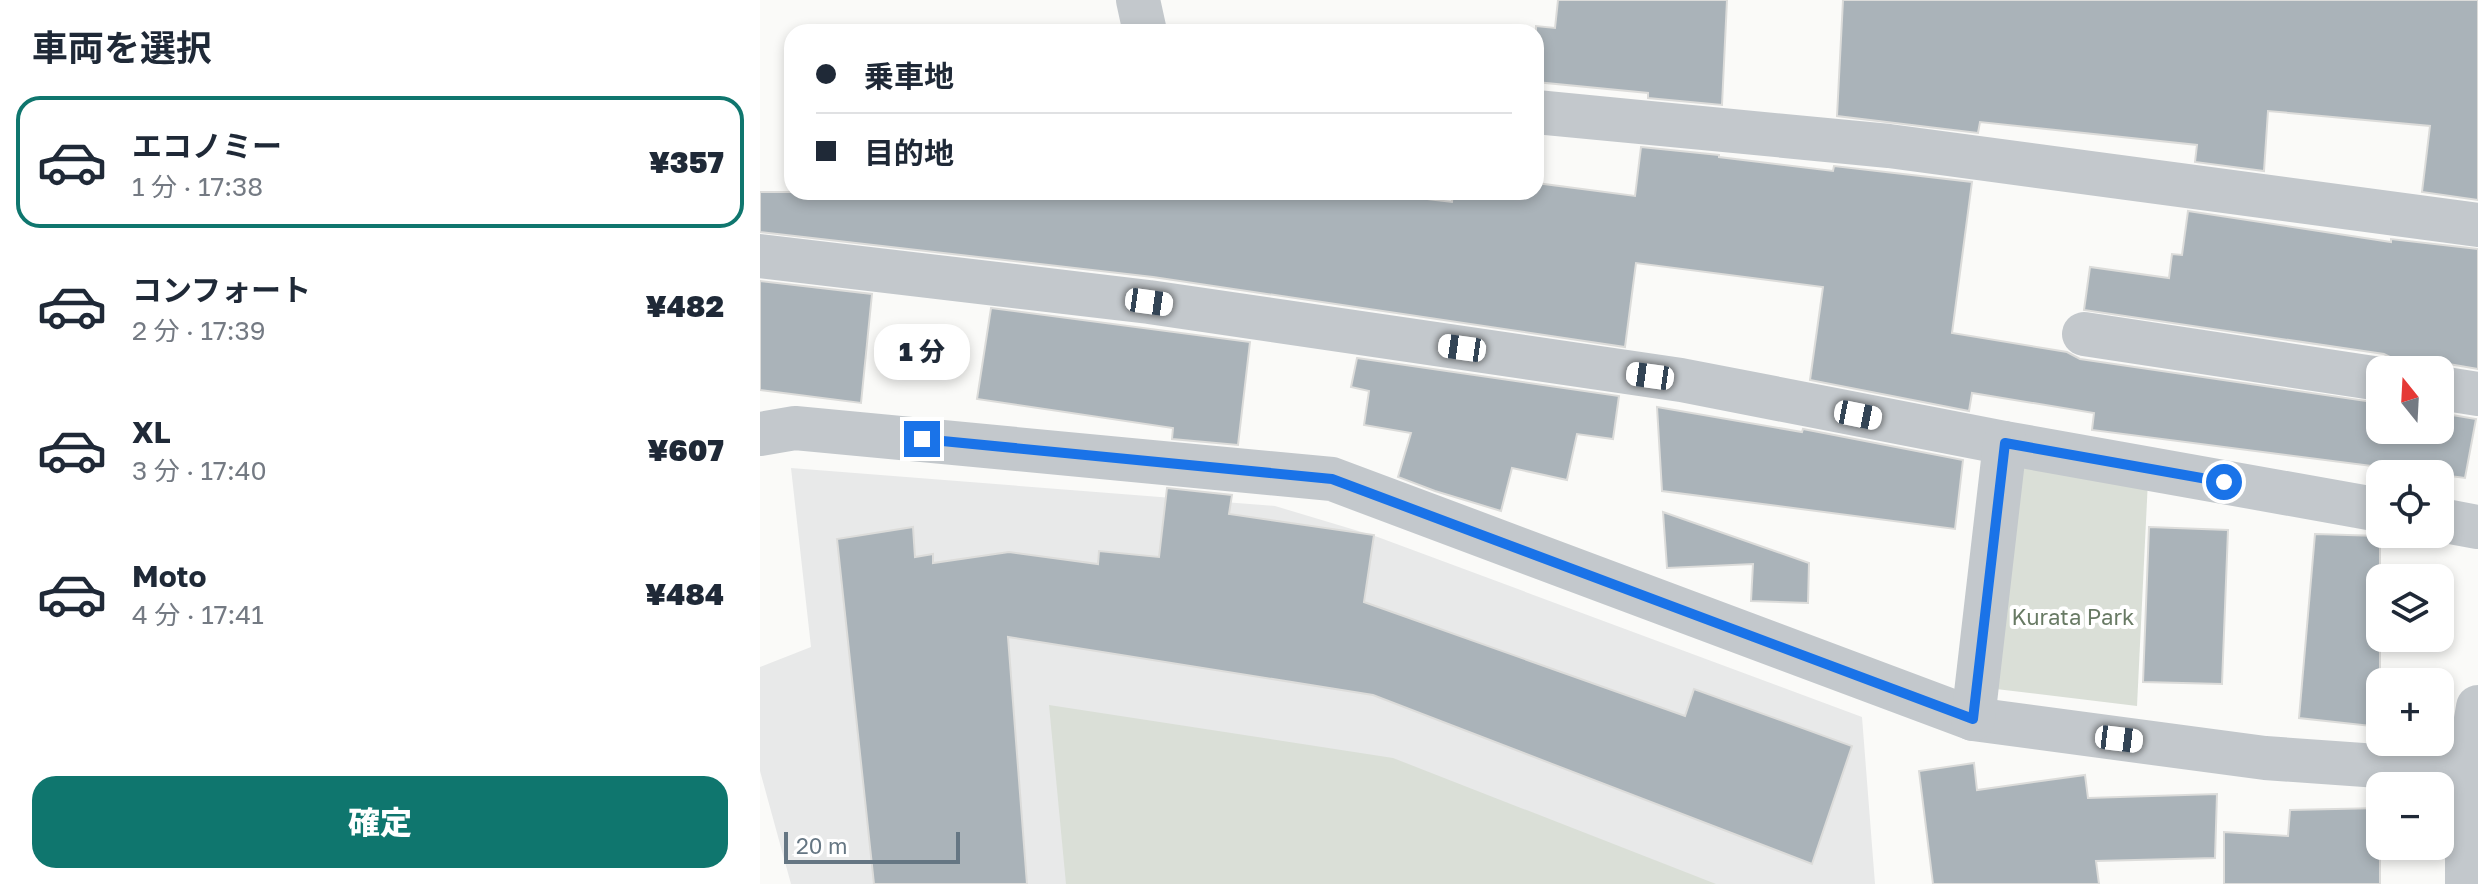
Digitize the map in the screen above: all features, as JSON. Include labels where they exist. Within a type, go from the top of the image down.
[{"type":"street","points":[[1138,0],[1143,24]]},
{"type":"street","points":[[1544,113],[1889,146],[2478,225]]},
{"type":"street","points":[[760,256],[1149,302],[1681,380],[2005,443],[2366,507]]},
{"type":"street","points":[[2084,334],[2366,377]]},
{"type":"street","points":[[2454,390],[2478,394]]},
{"type":"street","points":[[760,434],[795,428],[1332,479],[1973,719],[2265,758],[2473,773]]},
{"type":"street","points":[[1973,719],[2005,443]]},
{"type":"street","points":[[2454,523],[2478,527]]},
{"type":"street","points":[[2467,884],[2478,707]]},
{"type":"shaded area","points":[[791,468],[1275,506],[1375,536],[1862,717],[1875,884],[791,884],[760,771],[760,667],[811,647]]},
{"type":"green space","name":"Kurata Park","points":[[2022,460],[2148,480],[2137,706],[1996,689]]},
{"type":"green space","points":[[1049,705],[1393,758],[1716,884],[1066,884]]},
{"type":"building","points":[[1558,0],[1727,0],[1722,105],[1648,98],[1648,93],[1544,83],[1544,27],[1555,28]]},
{"type":"building","points":[[1843,0],[2478,0],[2478,200],[2422,192],[2430,126],[2268,111],[2264,171],[2195,162],[2197,145],[1980,122],[1978,133],[1837,116]]},
{"type":"building","points":[[1641,147],[1833,171],[1834,166],[1972,182],[1952,333],[2067,352],[2080,359],[2366,401],[2366,444],[2454,444],[2454,415],[2476,419],[2465,478],[2454,477],[2454,460],[2366,460],[2366,465],[2092,430],[2094,413],[1972,393],[1969,411],[1810,380],[1823,287],[1636,263],[1625,347],[1153,277],[760,232],[760,192],[784,192],[784,200],[1452,202],[1544,200],[1544,184],[1635,196]]},
{"type":"building","points":[[2188,211],[2391,242],[2391,239],[2478,249],[2478,369],[2454,365],[2454,356],[2388,356],[2084,310],[2090,267],[2169,278],[2172,254],[2182,255]]},
{"type":"building","points":[[760,281],[872,294],[861,403],[760,390]]},
{"type":"building","points":[[991,308],[1250,342],[1238,445],[1172,439],[1173,428],[977,399]]},
{"type":"building","points":[[1357,358],[1619,396],[1613,439],[1577,434],[1567,480],[1512,468],[1501,511],[1435,491],[1398,477],[1411,433],[1364,425],[1369,391],[1351,387]]},
{"type":"building","points":[[1657,407],[1802,432],[1803,429],[1963,460],[1955,529],[1662,491]]},
{"type":"building","points":[[1167,488],[1232,495],[1229,514],[1374,535],[1364,602],[1685,716],[1694,689],[1852,746],[1812,864],[1373,695],[1008,637],[1027,884],[874,884],[837,539],[913,527],[915,557],[933,554],[933,563],[1009,552],[1098,564],[1099,551],[1159,557]]},
{"type":"building","points":[[1663,512],[1809,563],[1808,603],[1751,601],[1753,564],[1667,568]]},
{"type":"building","points":[[2149,527],[2228,530],[2222,684],[2143,682]]},
{"type":"building","points":[[2315,534],[2366,536],[2366,548],[2380,548],[2380,564],[2366,564],[2366,652],[2380,652],[2380,668],[2366,668],[2366,725],[2299,718]]},
{"type":"building","points":[[1974,763],[1977,790],[2085,775],[2088,798],[2217,794],[2215,858],[2096,861],[2099,884],[1933,884],[1919,771]]},
{"type":"building","points":[[2366,808],[2366,860],[2380,860],[2380,884],[2224,884],[2224,832],[2288,836],[2290,810]]},
{"type":"route","points":[[922,439],[1332,479],[1973,719],[2005,443],[2224,482]]}]
